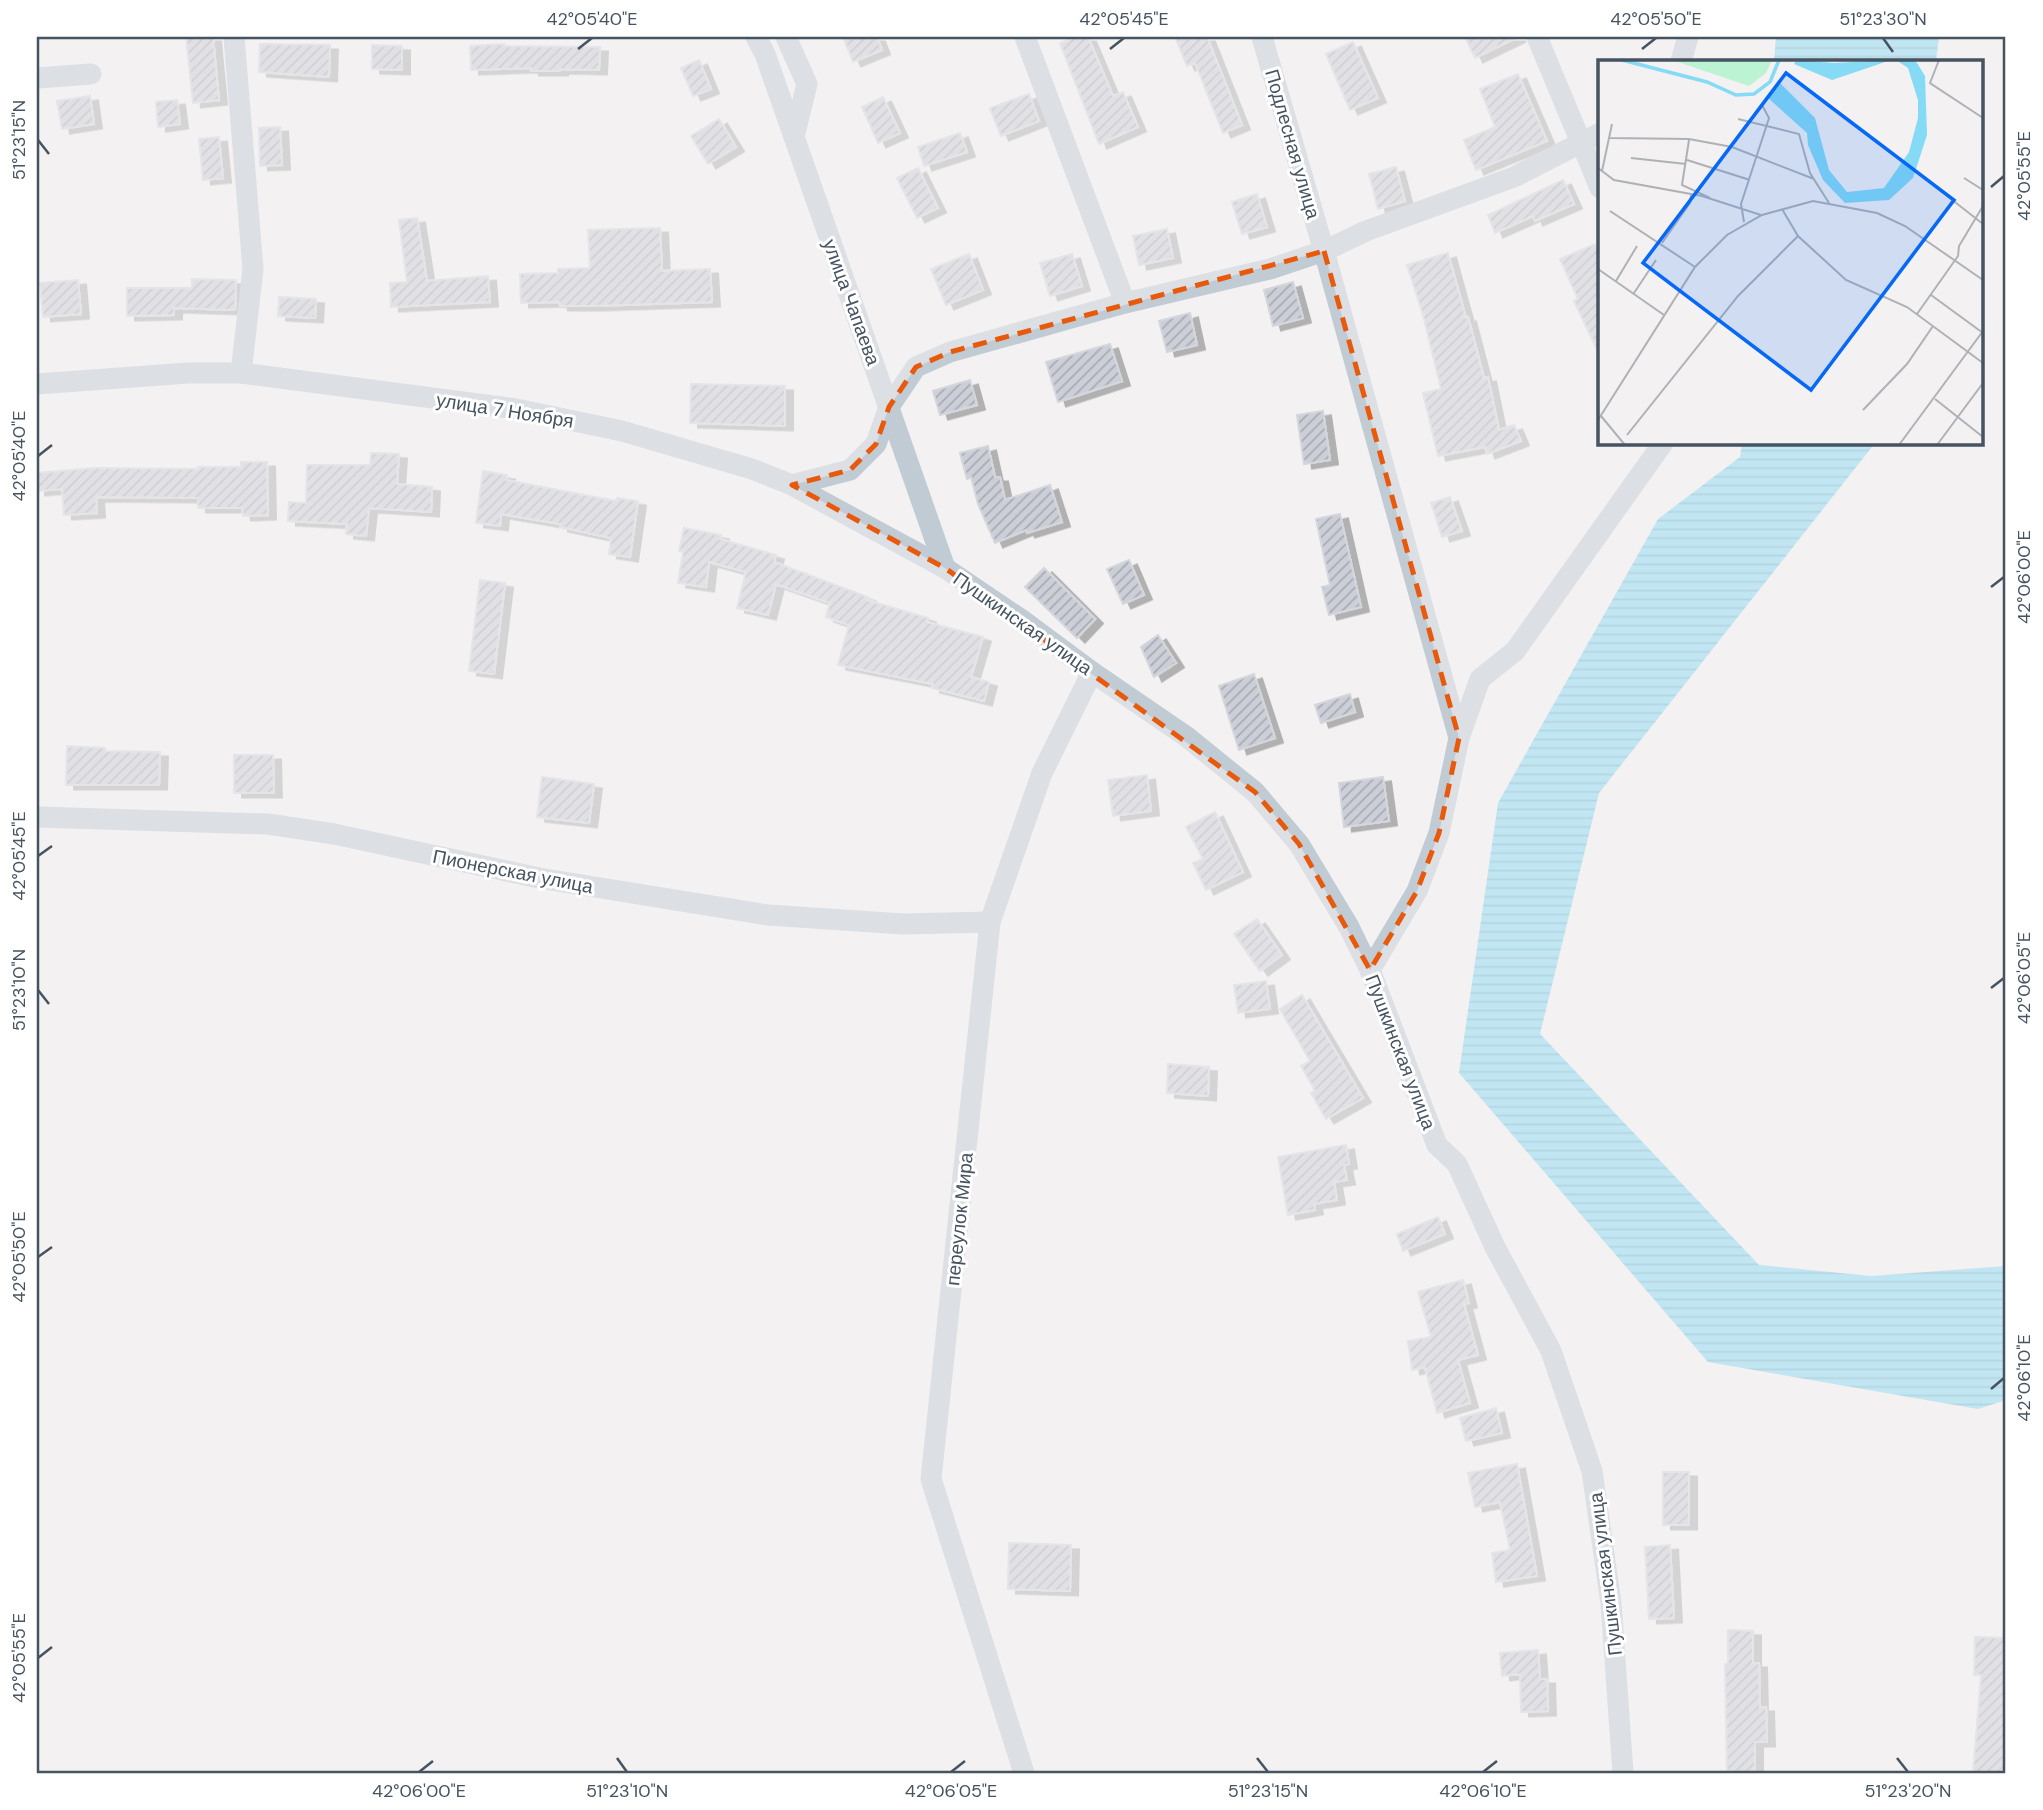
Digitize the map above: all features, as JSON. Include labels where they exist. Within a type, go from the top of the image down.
[{"type":"street","points":[[234,37],[253,270],[241,373]]},
{"type":"street","name":"улица Чапаева","points":[[756,37],[765,54],[944,568]]},
{"type":"street","points":[[786,37],[807,84],[793,139]]},
{"type":"street","points":[[1025,37],[1125,303]]},
{"type":"street","name":"Подлесная улица","points":[[1262,37],[1459,738]]},
{"type":"street","points":[[1537,37],[1591,138],[1598,177]]},
{"type":"street","points":[[1681,60],[1688,37]]},
{"type":"street","points":[[37,78],[91,74]]},
{"type":"street","points":[[792,485],[850,470],[876,444],[889,407],[916,367],[950,352],[1125,303],[1270,269],[1324,251],[1366,231],[1514,177],[1591,138]]},
{"type":"street","name":"улица 7 Ноября","points":[[37,384],[188,373],[241,373],[530,411],[622,430],[752,469],[792,485],[944,568]]},
{"type":"street","points":[[1370,970],[1421,879],[1439,833],[1459,738],[1480,679],[1515,651],[1662,444]]},
{"type":"street","name":"Пушкинская улица","points":[[944,568],[1187,737],[1255,792],[1299,844],[1349,927],[1370,970],[1437,1145],[1457,1164],[1495,1247],[1551,1351],[1592,1471],[1611,1603],[1623,1773]]},
{"type":"street","name":"переулок Мира","points":[[1024,1773],[931,1479],[990,922],[1042,773],[1092,672]]},
{"type":"street","name":"Пионерская улица","points":[[37,817],[268,824],[334,834],[539,878],[768,915],[903,924],[990,922]]},
{"type":"highlighted area","points":[[1324,251],[1459,738],[1439,833],[1417,891],[1370,970],[1299,844],[1255,792],[945,568],[792,485],[850,470],[876,444],[889,407],[916,367],[950,352]]},
{"type":"water","points":[[1776,37],[1939,37],[1936,60],[1774,60]]},
{"type":"water","points":[[1742,444],[1874,444],[1599,793],[1540,1034],[1759,1265],[1871,1276],[2006,1266],[2006,1400],[1978,1409],[1708,1362],[1459,1073],[1498,803],[1658,519],[1740,457]]},
{"type":"building","points":[[186,37],[213,37],[219,100],[193,103]]},
{"type":"building","points":[[843,37],[877,37],[882,50],[853,62]]},
{"type":"building","points":[[1075,37],[1088,37],[1113,96],[1123,92],[1138,127],[1099,144],[1060,43]]},
{"type":"building","points":[[1175,37],[1207,37],[1242,125],[1223,133],[1195,63],[1187,66]]},
{"type":"building","points":[[1465,37],[1518,37],[1475,58]]},
{"type":"building","points":[[1353,42],[1378,98],[1350,110],[1326,54]]},
{"type":"building","points":[[260,44],[330,45],[329,77],[259,72]]},
{"type":"building","points":[[504,44],[600,47],[599,70],[471,70],[470,46]]},
{"type":"building","points":[[372,45],[402,46],[402,70],[372,69]]},
{"type":"building","points":[[699,60],[711,89],[693,96],[681,68]]},
{"type":"building","points":[[1518,74],[1547,141],[1476,170],[1464,140],[1495,127],[1480,89]]},
{"type":"building","points":[[1029,94],[1039,121],[1001,136],[990,108]]},
{"type":"building","points":[[90,96],[94,124],[62,129],[57,101]]},
{"type":"building","points":[[883,97],[900,133],[878,143],[862,107]]},
{"type":"building","points":[[177,100],[180,124],[158,127],[156,102]]},
{"type":"building","points":[[719,119],[736,147],[708,164],[691,136]]},
{"type":"building","points":[[280,127],[282,165],[260,166],[259,128]]},
{"type":"building","points":[[960,133],[967,152],[924,166],[918,147]]},
{"type":"building","points":[[219,137],[223,178],[203,180],[199,139]]},
{"type":"building","points":[[1396,167],[1405,201],[1378,209],[1369,174]]},
{"type":"building","points":[[918,168],[938,208],[917,218],[897,178]]},
{"type":"building","points":[[1563,180],[1574,204],[1535,221],[1533,216],[1495,233],[1488,215]]},
{"type":"building","points":[[1257,194],[1267,227],[1242,234],[1232,202]]},
{"type":"building","points":[[417,218],[427,281],[488,276],[490,302],[391,307],[390,283],[407,282],[399,220]]},
{"type":"building","points":[[660,228],[662,271],[710,269],[712,302],[594,306],[560,306],[559,302],[521,303],[520,274],[558,273],[558,269],[590,268],[588,230]]},
{"type":"building","points":[[1167,229],[1173,258],[1139,265],[1133,236]]},
{"type":"building","points":[[1595,244],[1598,251],[1598,352],[1574,301],[1578,299],[1560,259]]},
{"type":"building","points":[[1448,253],[1484,378],[1488,377],[1499,430],[1514,425],[1521,441],[1487,454],[1485,447],[1438,456],[1423,393],[1441,389],[1423,315],[1407,265]]},
{"type":"building","points":[[969,254],[983,290],[946,305],[931,269]]},
{"type":"building","points":[[1072,254],[1082,286],[1050,296],[1040,263]]},
{"type":"building","points":[[192,279],[236,280],[235,310],[174,308],[174,315],[127,316],[127,288],[192,288]]},
{"type":"building","points":[[78,280],[81,314],[43,317],[40,283]]},
{"type":"building","points":[[1293,282],[1303,318],[1273,326],[1264,290]]},
{"type":"building","points":[[279,297],[316,299],[315,318],[278,316]]},
{"type":"building","points":[[1190,313],[1197,345],[1167,352],[1159,321]]},
{"type":"building","points":[[1110,344],[1122,381],[1058,402],[1046,362]]},
{"type":"building","points":[[970,380],[977,405],[940,415],[933,391]]},
{"type":"building","points":[[691,384],[785,386],[785,426],[690,423]]},
{"type":"building","points":[[1323,411],[1330,460],[1304,464],[1297,415]]},
{"type":"building","points":[[988,446],[995,477],[1000,477],[1005,500],[1050,485],[1062,522],[1027,533],[1026,530],[995,543],[978,504],[971,477],[967,479],[960,453]]},
{"type":"building","points":[[371,453],[399,454],[397,484],[432,487],[431,512],[369,508],[366,536],[346,534],[347,524],[288,521],[289,502],[306,503],[307,465],[370,465]]},
{"type":"building","points":[[241,462],[267,462],[268,515],[243,516],[242,508],[198,508],[198,498],[96,497],[97,513],[64,515],[62,489],[37,491],[37,473],[94,468],[241,467]]},
{"type":"building","points":[[483,471],[507,475],[506,480],[616,501],[617,498],[638,501],[630,557],[609,554],[611,538],[560,527],[560,524],[501,514],[500,526],[476,523]]},
{"type":"building","points":[[1450,497],[1462,531],[1442,537],[1431,503]]},
{"type":"building","points":[[1340,514],[1361,607],[1329,615],[1322,587],[1330,585],[1316,519]]},
{"type":"building","points":[[684,528],[721,535],[720,539],[776,555],[774,562],[868,597],[867,600],[928,618],[927,622],[983,637],[971,677],[989,682],[984,701],[932,688],[933,684],[838,665],[849,625],[826,617],[830,603],[776,584],[768,615],[737,608],[746,572],[709,562],[706,587],[678,583],[683,552],[679,551]]},
{"type":"building","points":[[1129,560],[1144,595],[1123,604],[1107,569]]},
{"type":"building","points":[[1044,568],[1095,619],[1077,638],[1025,587]]},
{"type":"building","points":[[480,580],[505,583],[494,674],[469,671]]},
{"type":"building","points":[[1158,635],[1176,663],[1154,677],[1141,647]]},
{"type":"building","points":[[1254,674],[1275,738],[1239,750],[1219,686]]},
{"type":"building","points":[[1350,694],[1355,712],[1321,723],[1315,705]]},
{"type":"building","points":[[67,746],[105,748],[105,751],[160,752],[159,785],[66,785]]},
{"type":"building","points":[[234,755],[273,755],[274,793],[234,793]]},
{"type":"building","points":[[1147,775],[1151,811],[1113,816],[1108,780]]},
{"type":"building","points":[[542,777],[594,784],[589,823],[537,817]]},
{"type":"building","points":[[1383,777],[1389,821],[1344,827],[1339,783]]},
{"type":"building","points":[[1215,812],[1243,872],[1206,890],[1193,863],[1203,859],[1186,827]]},
{"type":"building","points":[[1257,919],[1282,955],[1260,971],[1234,934]]},
{"type":"building","points":[[1266,981],[1270,1009],[1238,1013],[1234,985]]},
{"type":"building","points":[[1302,995],[1363,1098],[1326,1119],[1311,1093],[1315,1091],[1301,1066],[1310,1061],[1280,1009]]},
{"type":"building","points":[[1168,1064],[1209,1067],[1208,1096],[1167,1093]]},
{"type":"building","points":[[1346,1145],[1349,1164],[1344,1165],[1347,1180],[1334,1182],[1337,1200],[1314,1204],[1315,1210],[1288,1215],[1278,1157]]},
{"type":"building","points":[[1438,1217],[1445,1234],[1403,1251],[1397,1234]]},
{"type":"building","points":[[1463,1280],[1469,1303],[1464,1304],[1478,1355],[1458,1360],[1470,1403],[1437,1413],[1425,1367],[1412,1370],[1408,1341],[1431,1337],[1418,1292]]},
{"type":"building","points":[[1496,1408],[1502,1433],[1466,1441],[1460,1418]]},
{"type":"building","points":[[1517,1464],[1537,1576],[1496,1582],[1492,1553],[1510,1550],[1500,1502],[1475,1507],[1468,1473]]},
{"type":"building","points":[[1663,1472],[1689,1472],[1689,1525],[1663,1525]]},
{"type":"building","points":[[1009,1543],[1071,1545],[1070,1591],[1008,1589]]},
{"type":"building","points":[[1670,1545],[1674,1618],[1649,1619],[1645,1547]]},
{"type":"building","points":[[1728,1630],[1753,1631],[1753,1663],[1759,1663],[1760,1707],[1766,1707],[1767,1742],[1755,1742],[1755,1773],[1727,1773],[1725,1664],[1728,1664]]},
{"type":"building","points":[[1975,1637],[2006,1638],[2006,1773],[1973,1773],[1981,1675],[1974,1675]]},
{"type":"building","points":[[1538,1650],[1540,1679],[1547,1679],[1548,1711],[1521,1712],[1520,1674],[1502,1676],[1500,1653]]}]
